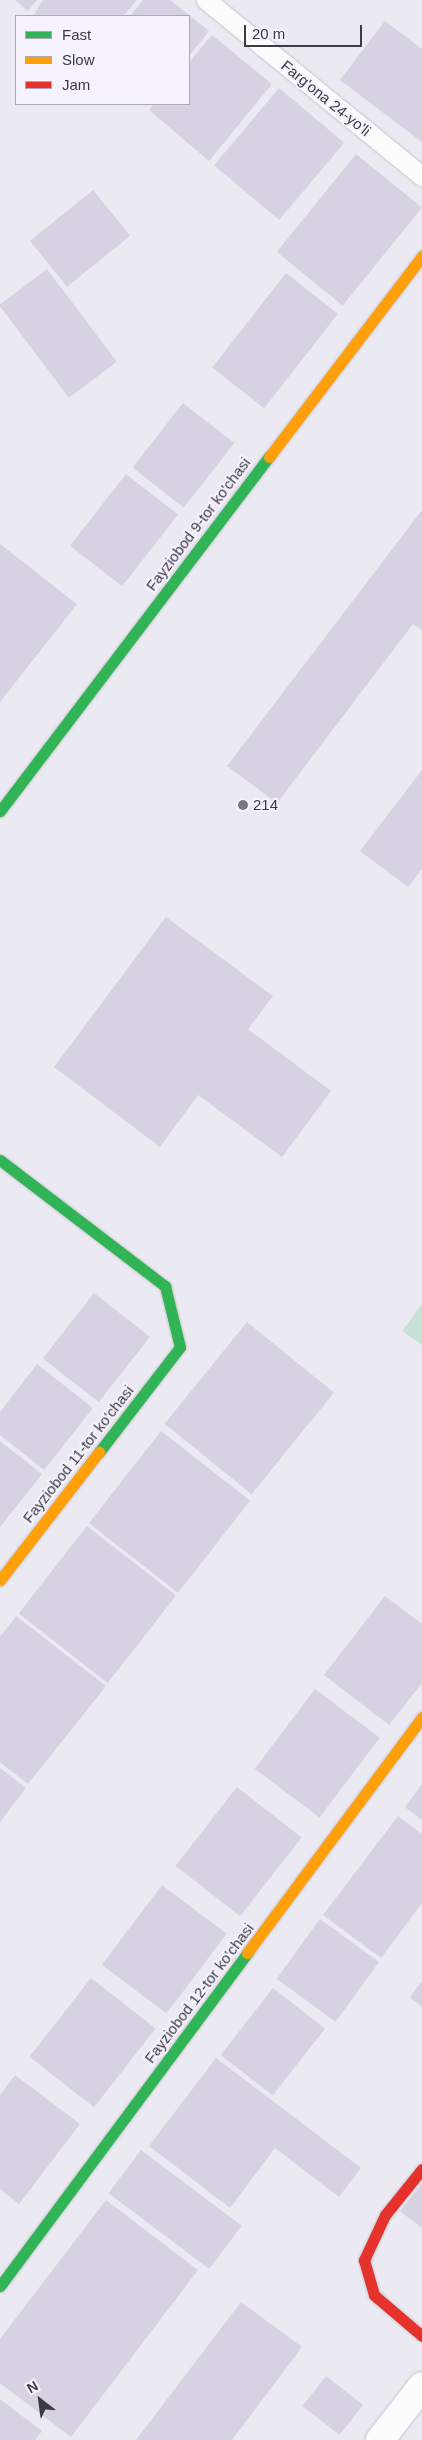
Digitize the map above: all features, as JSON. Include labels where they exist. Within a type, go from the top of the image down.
[{"type":"street","name":"Fayziobod 9-tor ko'chasi","points":[[0,811],[422,256]]},
{"type":"street","name":"Fayziobod 11-tor ko'chasi","points":[[0,1160],[165,1286],[180,1347],[0,1580]]},
{"type":"street","name":"Fayziobod 12-tor ko'chasi","points":[[0,2286],[422,1717]]},
{"type":"street","points":[[422,2169],[385,2215],[364,2260],[374,2295],[422,2336]]},
{"type":"street","points":[[380,2440],[422,2386]]},
{"type":"lane","name":"Farg'ona 24-yo'li","points":[[218,4],[422,176]]},
{"type":"green space","points":[[422,1304],[422,1345],[402,1331]]},
{"type":"building","points":[[15,0],[37,0],[28,11]]},
{"type":"building","points":[[43,0],[137,0],[124,15],[34,15]]},
{"type":"building","points":[[143,0],[170,0],[189,15],[131,15]]},
{"type":"building","points":[[190,16],[209,31],[190,55]]},
{"type":"building","points":[[385,21],[422,49],[422,142],[340,80]]},
{"type":"building","points":[[212,35],[272,84],[209,161],[149,110],[153,105],[190,105],[190,61]]},
{"type":"building","points":[[279,88],[344,143],[279,220],[214,165]]},
{"type":"building","points":[[356,154],[422,208],[343,305],[277,252]]},
{"type":"building","points":[[93,190],[130,236],[67,287],[30,241]]},
{"type":"building","points":[[47,269],[117,362],[69,398],[0,306]]},
{"type":"building","points":[[286,273],[338,314],[264,408],[212,368]]},
{"type":"building","points":[[183,403],[234,443],[184,508],[133,468]]},
{"type":"building","points":[[126,474],[178,515],[122,586],[70,546]]},
{"type":"building","points":[[422,510],[422,630],[413,624],[277,803],[227,766]]},
{"type":"building","points":[[0,544],[77,604],[0,702]]},
{"type":"building","points":[[422,770],[422,869],[408,887],[360,851]]},
{"type":"building","points":[[166,917],[273,996],[248,1029],[331,1091],[282,1157],[198,1095],[160,1147],[54,1067]]},
{"type":"building","points":[[94,1293],[150,1337],[99,1402],[43,1358]]},
{"type":"building","points":[[247,1322],[334,1392],[252,1494],[165,1424]]},
{"type":"building","points":[[37,1364],[93,1408],[44,1470],[0,1435],[0,1412]]},
{"type":"building","points":[[161,1431],[250,1501],[178,1593],[89,1523]]},
{"type":"building","points":[[0,1441],[42,1474],[0,1527]]},
{"type":"building","points":[[87,1526],[176,1596],[108,1683],[19,1613]]},
{"type":"building","points":[[385,1596],[422,1624],[422,1683],[389,1725],[324,1675]]},
{"type":"building","points":[[16,1616],[106,1686],[28,1784],[0,1762],[0,1637]]},
{"type":"building","points":[[315,1689],[380,1738],[320,1818],[255,1769]]},
{"type":"building","points":[[0,1768],[26,1788],[0,1822]]},
{"type":"building","points":[[422,1784],[422,1820],[405,1807]]},
{"type":"building","points":[[237,1787],[302,1837],[240,1916],[175,1866]]},
{"type":"building","points":[[398,1816],[422,1834],[422,1903],[381,1958],[323,1915]]},
{"type":"building","points":[[162,1885],[227,1934],[167,2014],[102,1965]]},
{"type":"building","points":[[320,1919],[379,1962],[336,2022],[277,1979]]},
{"type":"building","points":[[91,1978],[156,2028],[94,2107],[29,2057]]},
{"type":"building","points":[[422,1981],[422,2007],[410,1997]]},
{"type":"building","points":[[273,1988],[325,2029],[273,2096],[221,2055]]},
{"type":"building","points":[[216,2058],[361,2168],[339,2197],[275,2148],[230,2208],[149,2146]]},
{"type":"building","points":[[15,2075],[80,2124],[19,2204],[0,2189],[0,2095]]},
{"type":"building","points":[[141,2150],[242,2226],[209,2269],[109,2193]]},
{"type":"building","points":[[422,2184],[422,2228],[400,2211]]},
{"type":"building","points":[[106,2200],[198,2270],[71,2437],[0,2383],[0,2339]]},
{"type":"building","points":[[241,2302],[302,2347],[232,2440],[136,2440]]},
{"type":"building","points":[[326,2376],[363,2405],[340,2435],[303,2406]]},
{"type":"building","points":[[0,2399],[42,2431],[35,2440],[0,2440]]},
{"type":"traffic: fast","points":[[0,811],[269,457]]},
{"type":"traffic: fast","points":[[0,1160],[165,1286],[180,1347],[99,1452]]},
{"type":"traffic: fast","points":[[0,2286],[247,1953]]},
{"type":"traffic: slow","points":[[269,457],[422,256]]},
{"type":"traffic: slow","points":[[0,1580],[99,1452]]},
{"type":"traffic: slow","points":[[247,1953],[422,1717]]},
{"type":"traffic: jam","points":[[422,2169],[385,2215],[364,2260],[374,2295],[422,2336]]},
{"type":"place","name":"214","points":[[243,805]]}]
